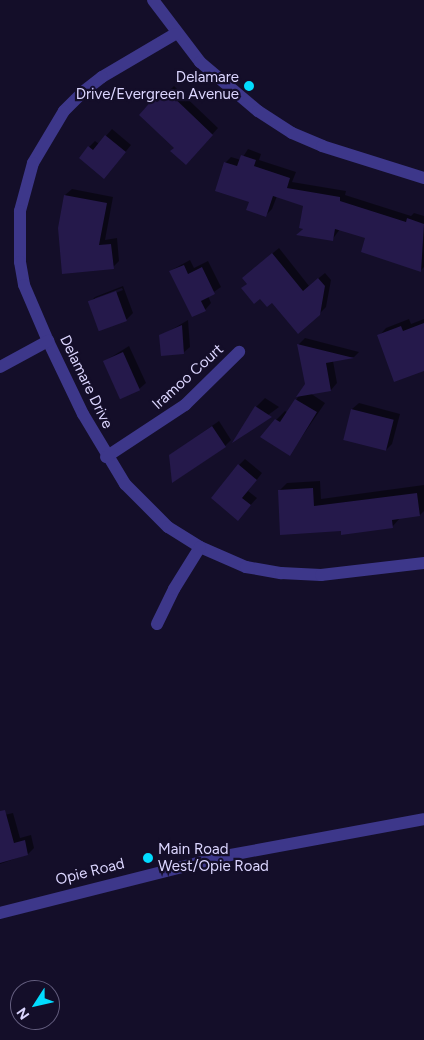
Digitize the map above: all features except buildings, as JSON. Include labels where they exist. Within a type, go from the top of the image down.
[{"type":"street","points":[[153,0],[175,34],[228,88],[292,133],[352,156],[424,178]]},
{"type":"street","name":"Delamare Drive","points":[[175,34],[102,77],[83,92],[64,111],[44,140],[33,163],[20,211],[20,262],[24,285],[48,341],[106,457],[144,506],[168,527],[200,547],[246,566],[281,573],[321,575],[424,563]]},
{"type":"street","points":[[0,366],[48,341]]},
{"type":"street","name":"Iramoo Court","points":[[106,457],[185,405],[239,352]]},
{"type":"street","points":[[157,624],[174,588],[200,547]]},
{"type":"street","name":"Opie Road","points":[[0,913],[225,856],[424,819]]},
{"type":"place","name":"Delamare Drive/Evergreen Avenue","points":[[249,86]]},
{"type":"place","name":"Main Road West/Opie Road","points":[[148,858]]}]
